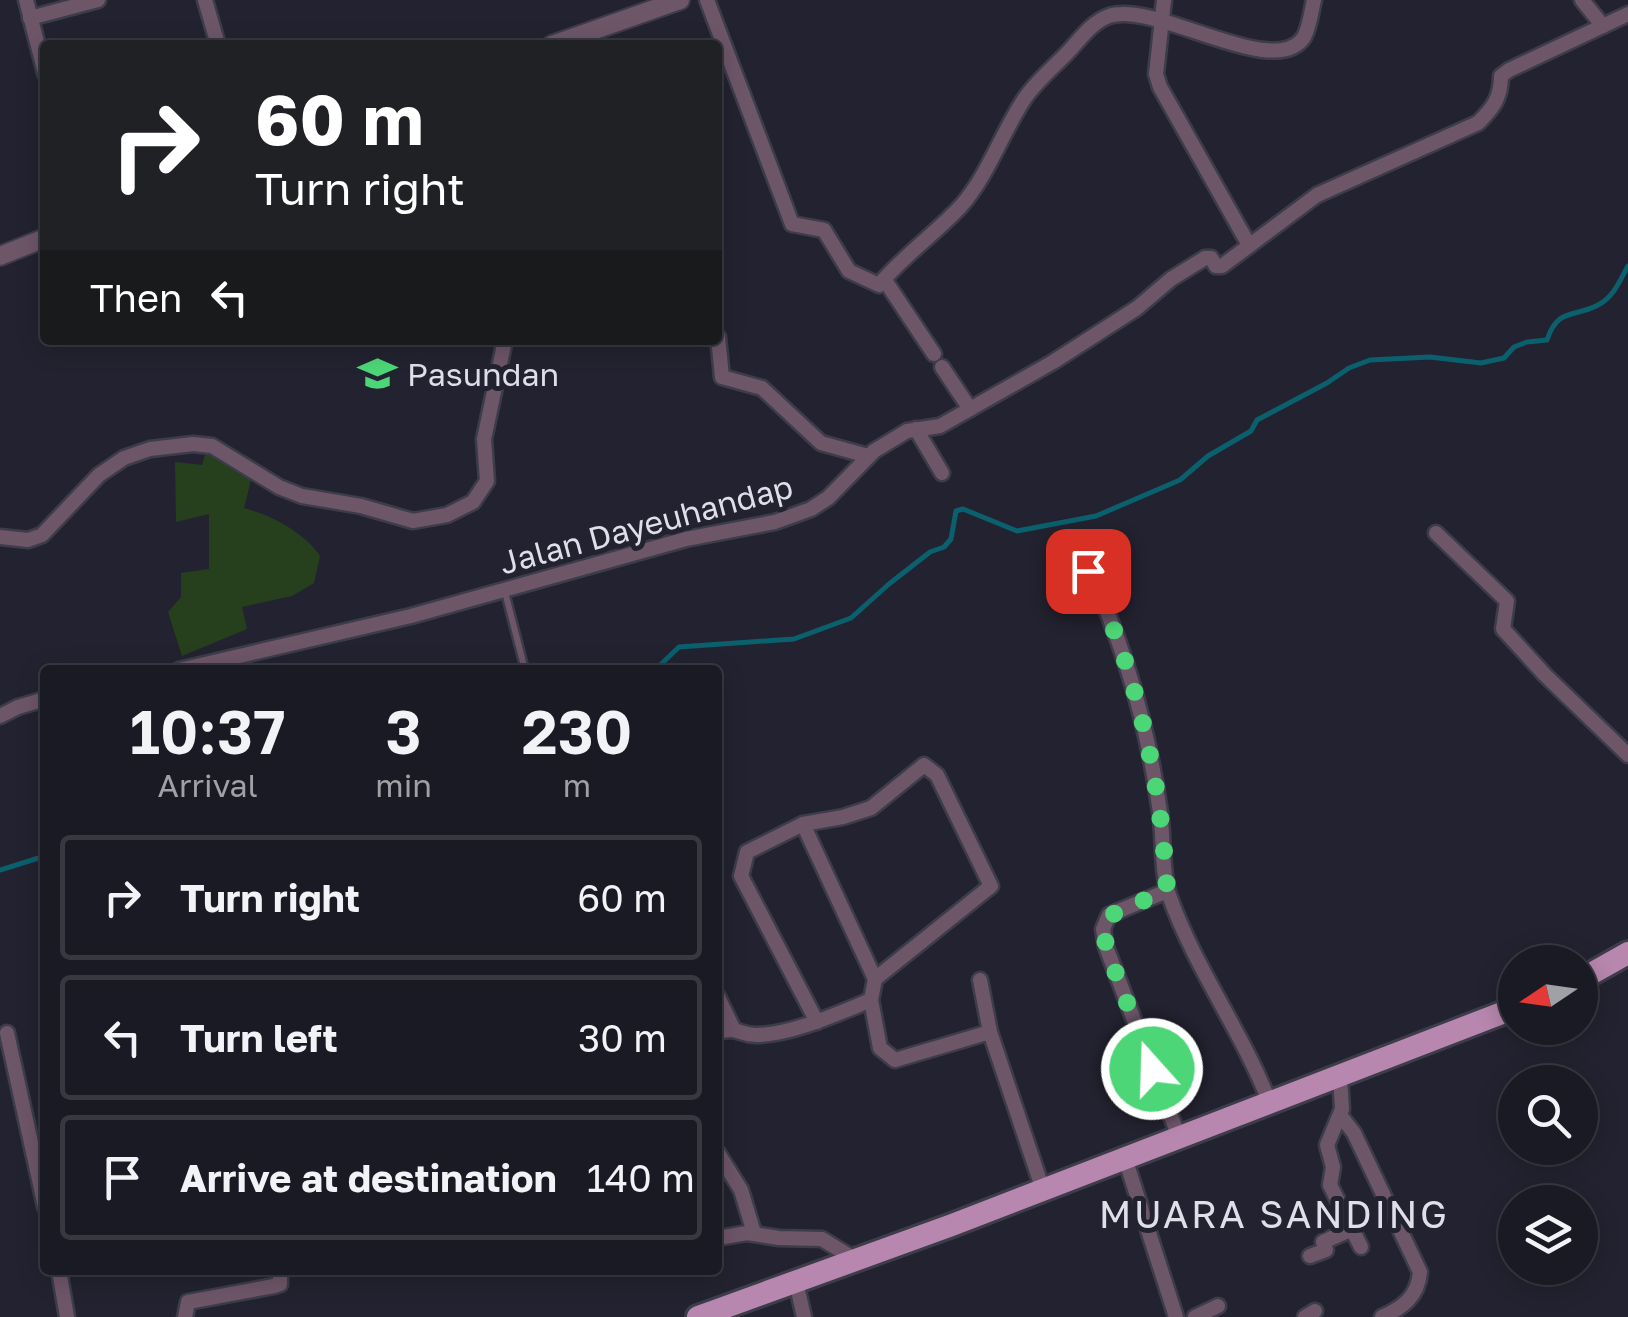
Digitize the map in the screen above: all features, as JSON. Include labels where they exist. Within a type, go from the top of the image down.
[{"type":"main road","points":[[1598,970],[1628,952]]},
{"type":"main road","points":[[698,1317],[1498,1015]]},
{"type":"street","points":[[26,0],[40,55]]},
{"type":"street","points":[[30,18],[98,0]]},
{"type":"street","points":[[204,0],[216,40]]},
{"type":"street","points":[[566,40],[680,0]]},
{"type":"street","points":[[707,0],[789,218],[795,226],[824,230],[849,271],[879,285],[962,204],[1024,99],[1095,23],[1112,15],[1162,10],[1269,51],[1292,46],[1304,38],[1314,0]]},
{"type":"street","points":[[1582,0],[1603,26]]},
{"type":"street","points":[[1162,10],[1156,74],[1160,86],[1249,244]]},
{"type":"street","name":"Jalan Dayeuhandap","points":[[200,665],[504,591],[686,539],[775,522],[811,510],[828,498],[871,453],[912,430],[940,426],[970,409],[1120,319],[1171,278],[1202,260],[1209,257],[1216,266],[1222,266],[1317,194],[1478,124],[1499,99],[1501,76],[1508,70],[1628,14]]},
{"type":"street","points":[[0,256],[40,240]]},
{"type":"street","points":[[884,279],[970,409]]},
{"type":"street","points":[[0,537],[28,540],[42,535],[99,475],[124,458],[150,449],[193,444],[212,446],[279,487],[302,496],[360,506],[412,521],[447,515],[473,502],[487,481],[484,439],[504,345]]},
{"type":"street","points":[[719,345],[722,377],[762,388],[821,443],[871,453]]},
{"type":"street","points":[[912,430],[942,473]]},
{"type":"street","points":[[1436,533],[1507,601],[1503,629],[1544,675],[1628,754]]},
{"type":"street","points":[[1088,571],[1105,605],[1138,704],[1160,810],[1167,890],[1204,972],[1252,1056],[1269,1101]]},
{"type":"street","points":[[0,716],[40,700]]},
{"type":"street","points":[[817,1022],[741,876],[747,852],[803,824],[871,808],[924,765],[937,775],[991,886],[875,979]]},
{"type":"street","points":[[803,824],[875,979],[871,1000],[880,1048],[894,1060],[990,1032]]},
{"type":"street","points":[[1167,890],[1109,916],[1104,929],[1106,947],[1178,1136]]},
{"type":"street","points":[[980,980],[990,1032],[1042,1190]]},
{"type":"street","points":[[722,1031],[733,1028],[754,1035],[817,1022],[871,1000]]},
{"type":"street","points":[[722,1005],[733,1028]]},
{"type":"street","points":[[7,1033],[40,1184]]},
{"type":"street","points":[[1340,1076],[1343,1102],[1327,1145],[1333,1167],[1330,1185],[1361,1247]]},
{"type":"street","points":[[1340,1115],[1354,1133],[1420,1272],[1405,1306],[1382,1317]]},
{"type":"street","points":[[1125,1158],[1176,1317]]},
{"type":"street","points":[[722,1159],[741,1190],[754,1233]]},
{"type":"street","points":[[1310,1256],[1326,1250],[1323,1242],[1352,1229]]},
{"type":"street","points":[[722,1237],[754,1233],[822,1239],[856,1260]]},
{"type":"street","points":[[60,1275],[67,1317]]},
{"type":"street","points":[[185,1317],[188,1302],[274,1286],[280,1284],[280,1275]]},
{"type":"street","points":[[796,1282],[804,1317]]},
{"type":"street","points":[[1195,1317],[1218,1306]]},
{"type":"lane","points":[[504,591],[524,665]]},
{"type":"green space","points":[[207,448],[253,472],[244,508],[286,526],[320,556],[314,583],[292,596],[242,607],[247,629],[182,656],[168,612],[181,597],[181,573],[209,569],[209,514],[176,522],[175,462],[202,465]]},
{"type":"waterway","points":[[660,665],[679,647],[794,639],[851,618],[930,552],[944,547],[951,539],[956,511],[963,509],[1017,531],[1096,516],[1180,480],[1208,456],[1251,431],[1257,420],[1370,360],[1430,357],[1481,363],[1504,358],[1514,347],[1547,340],[1562,318],[1604,302],[1628,266]]},
{"type":"waterway","points":[[0,870],[40,858]]},
{"type":"place","name":"Pasundan","points":[[377,374]]},
{"type":"district","name":"MUARA SANDING","points":[[1274,1213]]},
{"type":"route","points":[[1088,571],[1105,605],[1138,704],[1165,846],[1167,890],[1109,916],[1104,929],[1106,947],[1152,1069]]}]
